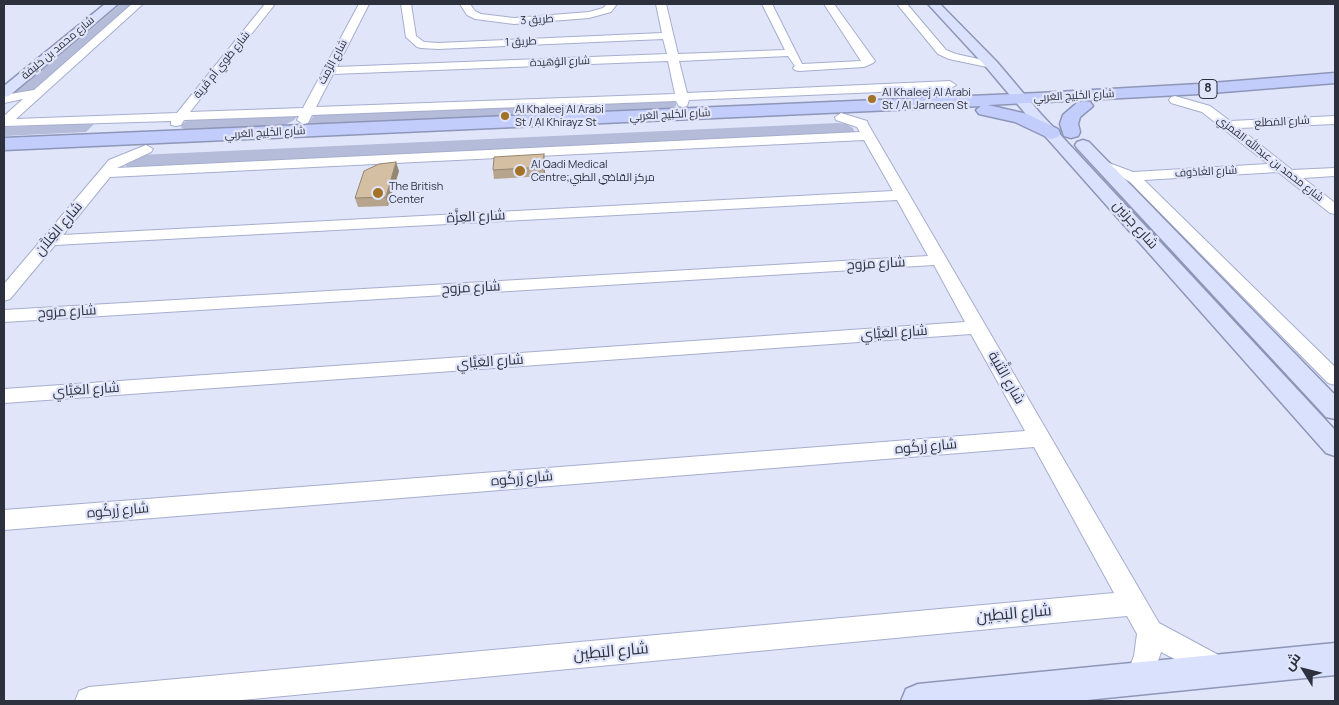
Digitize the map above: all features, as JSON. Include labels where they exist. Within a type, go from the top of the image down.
[{"type":"highway","points":[[983,105],[1002,89],[997,71]]},
{"type":"highway","name":"شارع الخَلِيج العَربِي","points":[[4,144],[148,143],[983,105],[1046,113],[1082,101],[1335,78]]},
{"type":"highway","points":[[983,105],[1021,118],[1046,113],[1069,124],[1082,101],[1021,79]]},
{"type":"highway","points":[[1214,99],[1335,91]]},
{"type":"highway","name":"شارع الخَلِيج العَربِي","points":[[1082,101],[1310,97]]},
{"type":"highway","name":"شارع الخَلِيج العَربِي","points":[[4,156],[108,162],[179,126],[276,132],[799,109],[842,112],[866,125],[983,105]]},
{"type":"main road","name":"شارع محمد بن خليفة","points":[[4,77],[94,4]]},
{"type":"main road","name":"شارع محمد بن خليفة","points":[[4,93],[112,4]]},
{"type":"main road","name":"شارع جرنين","points":[[934,4],[997,71],[1101,164],[1335,410]]},
{"type":"main road","name":"شارع جرنين","points":[[950,4],[1021,79],[1046,113],[1335,446]]},
{"type":"main road","points":[[918,701],[1335,659]]},
{"type":"street","points":[[138,4],[7,120],[9,123],[179,126],[305,116],[683,100],[950,85]]},
{"type":"street","name":"شارع طَوي أم قَرية","points":[[179,126],[270,4]]},
{"type":"street","name":"شارع الرِّمث","points":[[305,116],[364,4]]},
{"type":"street","name":"طريق 1","points":[[406,4],[411,37],[421,45],[438,46],[576,28],[668,36]]},
{"type":"street","name":"طريق 3","points":[[465,4],[470,13],[489,19],[534,20],[576,28],[607,10],[612,4]]},
{"type":"street","points":[[661,4],[683,100]]},
{"type":"street","points":[[767,4],[812,93],[842,112]]},
{"type":"street","points":[[799,68],[864,64],[869,61],[829,4]]},
{"type":"street","points":[[902,4],[942,52],[997,71]]},
{"type":"street","points":[[528,6],[534,20]]},
{"type":"street","name":"شارع الوُهَيدة","points":[[329,71],[792,53]]},
{"type":"street","points":[[4,99],[37,93]]},
{"type":"street","points":[[799,109],[812,93]]},
{"type":"street","points":[[683,100],[710,113]]},
{"type":"street","points":[[668,115],[683,100]]},
{"type":"street","name":"شارع محمد بن عبدالله القمزي","points":[[1175,100],[1206,109],[1229,125],[1335,210]]},
{"type":"street","points":[[305,116],[321,130]]},
{"type":"street","points":[[276,132],[305,116]]},
{"type":"street","name":"شارع المَطلَع","points":[[1229,125],[1335,120]]},
{"type":"street","name":"شارع الخَلِيج العَربِي","points":[[108,162],[866,125]]},
{"type":"street","name":"شارع الثَّنية","points":[[866,125],[902,194],[1150,632]]},
{"type":"street","name":"شارع الغِلاَّن","points":[[4,295],[50,240],[108,162]]},
{"type":"street","points":[[1101,164],[1116,168],[1131,176],[1335,378]]},
{"type":"street","name":"شارع الغَادُوف","points":[[1131,176],[1286,171],[1335,172]]},
{"type":"street","name":"شارع العِزَّة","points":[[50,240],[902,194]]},
{"type":"street","name":"شارع مرَوح","points":[[4,316],[939,260]]},
{"type":"street","name":"شارع العَيَّاي","points":[[4,396],[977,327]]},
{"type":"street","name":"شارع زَركُوه","points":[[4,520],[1040,438]]},
{"type":"street","name":"شارع البَطِين","points":[[88,701],[1134,603]]},
{"type":"street","points":[[1139,679],[1147,656],[1150,632],[1222,670]]},
{"type":"shaded area","points":[[121,4],[134,4],[39,88],[12,95]]},
{"type":"shaded area","points":[[673,100],[676,102],[676,106],[671,109],[321,126],[309,123],[314,115],[323,113]]},
{"type":"shaded area","points":[[298,115],[294,120],[285,125],[191,131],[182,128],[180,125],[189,119]]},
{"type":"shaded area","points":[[95,123],[86,132],[4,136],[4,124],[7,127]]},
{"type":"shaded area","points":[[846,124],[853,128],[855,133],[130,172],[125,164],[139,155]]},
{"type":"building","points":[[544,154],[543,167],[493,170],[494,157]]},
{"type":"building","points":[[396,162],[386,197],[355,198],[364,171],[379,164]]},
{"type":"place","name":"Al Khaleej Al Arabi St / Al Jarneen St","points":[[872,99]]},
{"type":"place","name":"Al Khaleej Al Arabi St / Al Khirayz St","points":[[505,116]]},
{"type":"place","name":"Al Qadi Medical Centre;مركز القاضي الطبي","points":[[520,171]]},
{"type":"place","name":"The British Center","points":[[378,193]]}]
